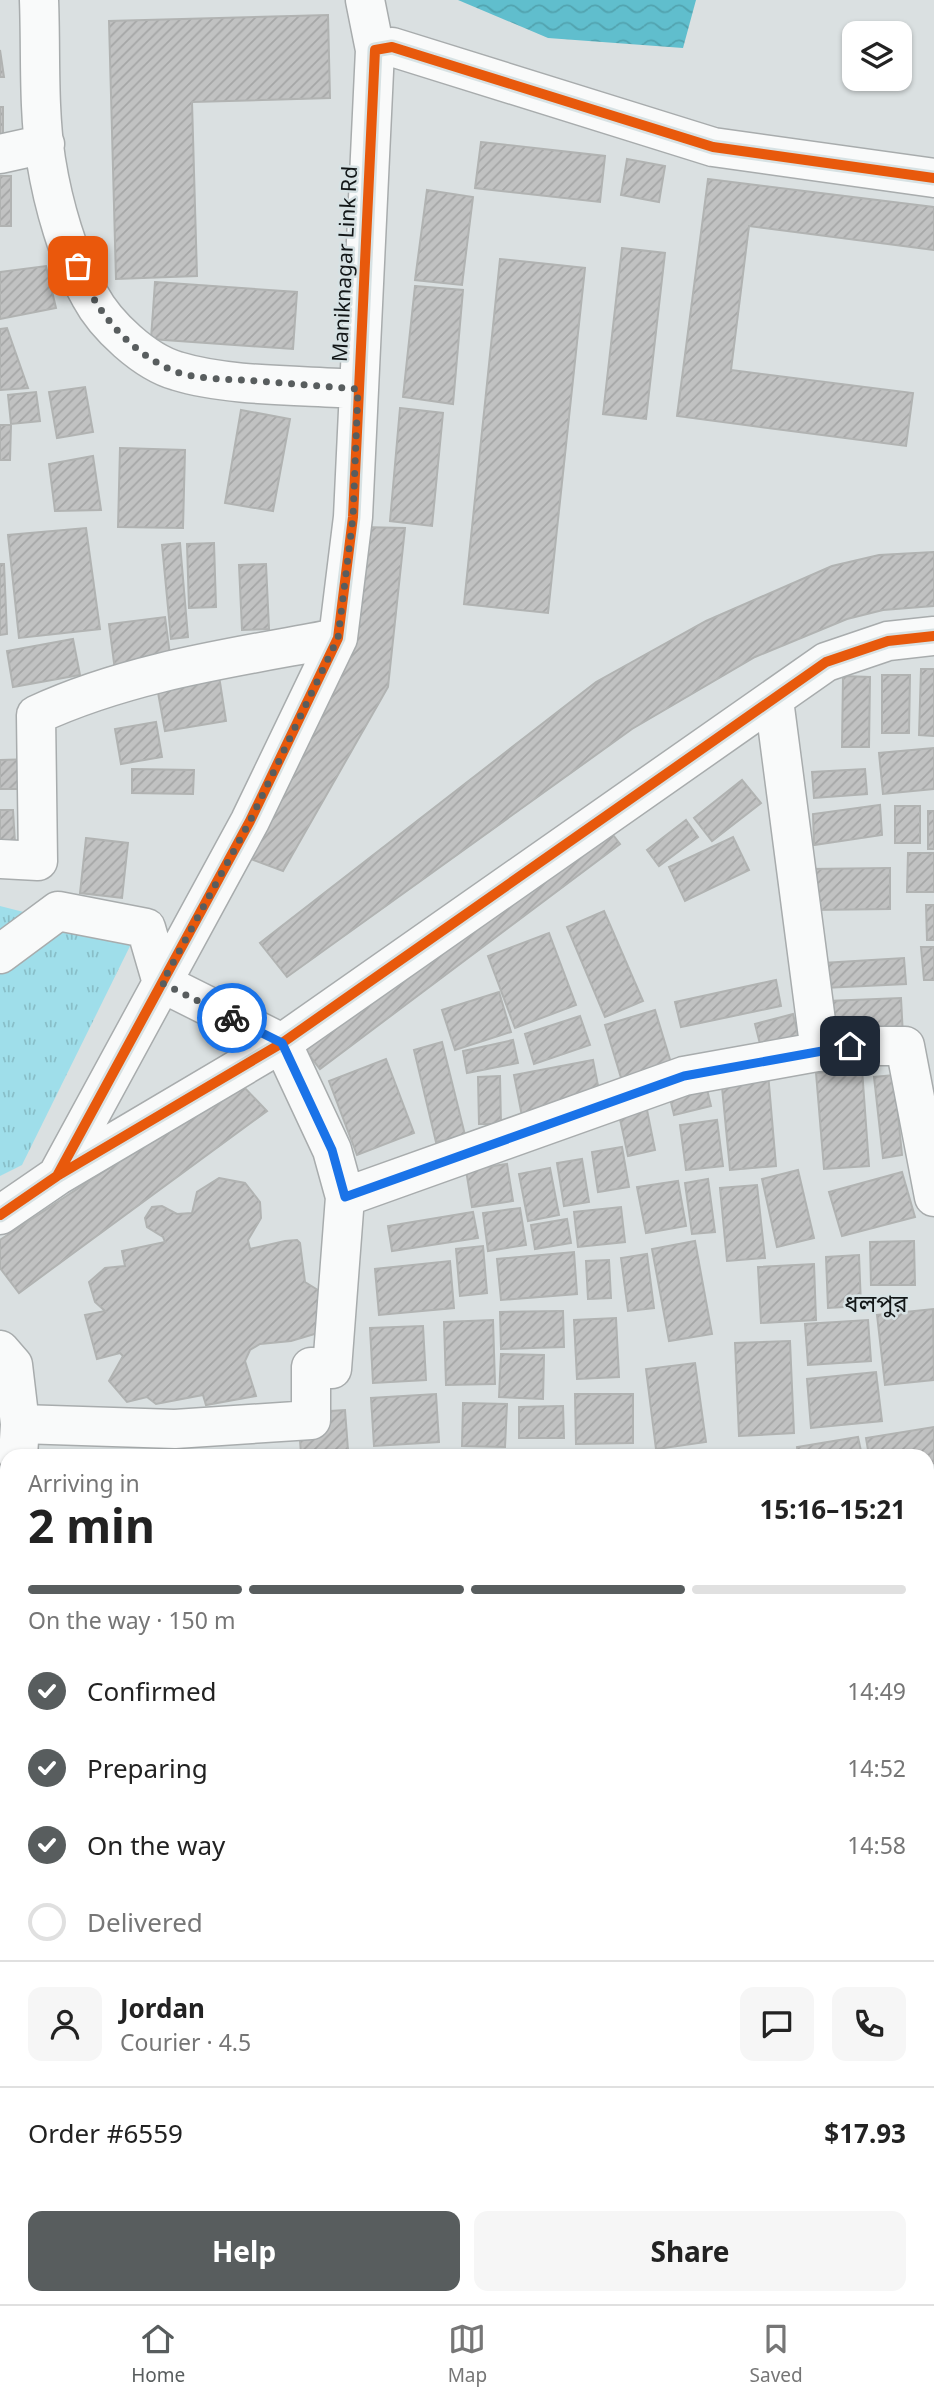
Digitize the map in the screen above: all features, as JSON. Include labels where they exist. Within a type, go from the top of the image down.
[{"type":"street","name":"Maniknagar Link Rd","points":[[38,0],[45,144],[65,234],[90,297],[118,331],[145,353],[175,371],[207,377],[358,389]]},
{"type":"street","name":"Maniknagar Link Rd","points":[[57,1176],[250,821],[338,638],[353,517],[375,51],[365,0]]},
{"type":"street","points":[[375,51],[392,47],[713,147],[934,178]]},
{"type":"street","points":[[0,154],[45,144]]},
{"type":"street","points":[[0,1215],[57,1176],[282,1043],[826,662],[888,641],[934,636]]},
{"type":"street","points":[[0,859],[38,861],[36,715],[76,696],[188,666],[338,638]]},
{"type":"street","points":[[774,699],[820,1052]]},
{"type":"street","points":[[0,954],[58,911],[146,928],[162,983],[282,1043],[332,1150],[345,1197],[332,1369],[312,1367],[311,1420],[19,1440],[13,1365],[0,1350]]},
{"type":"street","points":[[345,1197],[684,1076],[850,1046],[905,1046],[934,1197]]},
{"type":"green space","points":[[0,906],[133,940],[22,1165],[0,1176]]},
{"type":"water","points":[[458,0],[696,0],[683,48],[548,38]]},
{"type":"building","points":[[328,15],[330,98],[192,102],[197,276],[116,279],[109,21]]},
{"type":"building","points":[[0,50],[4,77],[0,77]]},
{"type":"building","points":[[0,107],[3,107],[3,154],[0,154]]},
{"type":"building","points":[[481,142],[605,156],[600,202],[475,188]]},
{"type":"building","points":[[627,159],[665,166],[659,202],[621,195]]},
{"type":"building","points":[[0,176],[11,176],[11,226],[0,226]]},
{"type":"building","points":[[708,179],[934,207],[934,250],[749,226],[731,370],[913,393],[906,446],[677,416]]},
{"type":"building","points":[[427,190],[473,197],[462,285],[415,280]]},
{"type":"building","points":[[622,248],[665,253],[646,419],[603,414]]},
{"type":"building","points":[[500,259],[585,268],[548,613],[464,604]]},
{"type":"building","points":[[46,266],[56,308],[0,319],[0,272]]},
{"type":"building","points":[[155,282],[297,292],[293,349],[151,339]]},
{"type":"building","points":[[415,286],[463,290],[453,404],[403,397]]},
{"type":"building","points":[[7,328],[28,388],[0,390],[0,329]]},
{"type":"building","points":[[85,387],[93,432],[57,438],[49,392]]},
{"type":"building","points":[[36,392],[40,421],[11,424],[8,395]]},
{"type":"building","points":[[400,408],[443,413],[432,526],[390,521]]},
{"type":"building","points":[[241,410],[290,419],[273,511],[225,503]]},
{"type":"building","points":[[0,425],[11,425],[10,460],[0,460]]},
{"type":"building","points":[[120,448],[185,450],[183,528],[118,527]]},
{"type":"building","points":[[93,456],[101,510],[55,511],[49,464]]},
{"type":"building","points":[[360,527],[405,528],[388,687],[283,871],[237,854]]},
{"type":"building","points":[[86,528],[100,629],[19,638],[8,535]]},
{"type":"building","points":[[180,543],[188,637],[171,639],[162,545]]},
{"type":"building","points":[[214,543],[216,607],[189,608],[187,544]]},
{"type":"building","points":[[934,552],[934,606],[883,610],[847,619],[755,657],[632,729],[287,977],[260,943],[596,682],[706,621],[832,566],[879,555]]},
{"type":"building","points":[[0,564],[4,564],[7,634],[0,635]]},
{"type":"building","points":[[266,564],[269,629],[242,630],[239,565]]},
{"type":"building","points":[[165,617],[172,670],[116,678],[109,624]]},
{"type":"building","points":[[73,639],[80,675],[13,687],[7,651]]},
{"type":"building","points":[[921,669],[934,669],[934,736],[919,735]]},
{"type":"building","points":[[882,675],[910,675],[909,733],[882,733]]},
{"type":"building","points":[[219,676],[226,721],[165,731],[157,687]]},
{"type":"building","points":[[843,676],[870,677],[869,747],[842,747]]},
{"type":"building","points":[[156,722],[162,757],[121,764],[115,729]]},
{"type":"building","points":[[934,748],[934,789],[883,794],[879,753]]},
{"type":"building","points":[[32,759],[32,789],[0,789],[0,760]]},
{"type":"building","points":[[132,769],[194,770],[193,794],[132,793]]},
{"type":"building","points":[[865,769],[867,794],[814,798],[812,772]]},
{"type":"building","points":[[742,780],[761,803],[712,841],[694,818]]},
{"type":"building","points":[[880,805],[882,835],[814,845],[813,814]]},
{"type":"building","points":[[895,806],[920,806],[920,843],[895,843]]},
{"type":"building","points":[[0,810],[13,810],[15,843],[0,844]]},
{"type":"building","points":[[928,811],[934,811],[934,849],[928,849]]},
{"type":"building","points":[[597,814],[620,844],[320,1069],[297,1039]]},
{"type":"building","points":[[686,820],[698,837],[659,866],[647,850]]},
{"type":"building","points":[[733,837],[749,870],[685,901],[669,867]]},
{"type":"building","points":[[86,838],[128,843],[122,898],[80,893]]},
{"type":"building","points":[[908,853],[934,853],[934,892],[907,892]]},
{"type":"building","points":[[890,868],[890,909],[809,910],[808,869]]},
{"type":"building","points":[[926,905],[934,905],[934,940],[927,940]]},
{"type":"building","points":[[604,911],[643,1001],[605,1017],[567,927]]},
{"type":"building","points":[[549,933],[576,1005],[515,1028],[488,956]]},
{"type":"building","points":[[921,947],[934,947],[934,980],[924,980]]},
{"type":"building","points":[[904,958],[906,984],[824,988],[823,963]]},
{"type":"building","points":[[776,980],[781,1006],[681,1027],[675,1002]]},
{"type":"building","points":[[499,992],[511,1032],[455,1050],[442,1010]]},
{"type":"building","points":[[901,998],[903,1036],[804,1039],[802,1002]]},
{"type":"building","points":[[655,1010],[672,1066],[622,1081],[605,1025]]},
{"type":"building","points":[[793,1014],[801,1047],[763,1056],[755,1024]]},
{"type":"building","points":[[580,1016],[590,1045],[534,1064],[525,1034]]},
{"type":"building","points":[[513,1040],[518,1063],[467,1073],[463,1051]]},
{"type":"building","points":[[442,1042],[465,1135],[436,1142],[414,1050]]},
{"type":"building","points":[[386,1059],[414,1133],[357,1155],[329,1081]]},
{"type":"building","points":[[593,1060],[601,1101],[522,1116],[514,1075]]},
{"type":"building","points":[[862,1069],[869,1166],[824,1169],[816,1073]]},
{"type":"building","points":[[768,1073],[776,1166],[730,1170],[721,1077]]},
{"type":"building","points":[[894,1075],[902,1155],[883,1158],[874,1077]]},
{"type":"building","points":[[500,1076],[501,1124],[479,1124],[478,1077]]},
{"type":"building","points":[[705,1081],[711,1106],[674,1115],[668,1090]]},
{"type":"building","points":[[239,1082],[267,1111],[19,1293],[0,1268],[0,1240]]},
{"type":"building","points":[[646,1105],[655,1150],[628,1156],[618,1110]]},
{"type":"building","points":[[717,1120],[723,1166],[686,1170],[680,1125]]},
{"type":"building","points":[[622,1147],[629,1187],[598,1192],[592,1152]]},
{"type":"building","points":[[582,1159],[589,1202],[564,1206],[557,1163]]},
{"type":"building","points":[[507,1164],[513,1201],[472,1207],[466,1170]]},
{"type":"building","points":[[550,1168],[559,1215],[528,1221],[519,1174]]},
{"type":"building","points":[[798,1170],[814,1238],[777,1247],[762,1179]]},
{"type":"building","points":[[902,1172],[915,1217],[842,1236],[829,1192]]},
{"type":"building","points":[[219,1178],[245,1183],[260,1202],[261,1218],[248,1240],[250,1249],[285,1241],[297,1240],[300,1243],[305,1282],[321,1292],[318,1333],[291,1341],[260,1344],[250,1350],[245,1361],[256,1396],[206,1405],[203,1395],[156,1404],[147,1397],[127,1402],[109,1381],[123,1356],[120,1353],[97,1359],[85,1315],[105,1311],[95,1302],[89,1282],[105,1268],[125,1266],[122,1251],[165,1242],[163,1237],[147,1227],[145,1218],[152,1207],[162,1206],[177,1214],[192,1213],[197,1192]]},
{"type":"building","points":[[708,1179],[715,1232],[692,1234],[685,1183]]},
{"type":"building","points":[[678,1181],[686,1226],[646,1233],[637,1187]]},
{"type":"building","points":[[757,1185],[765,1258],[727,1261],[720,1188]]},
{"type":"building","points":[[621,1207],[625,1242],[578,1247],[574,1212]]},
{"type":"building","points":[[520,1208],[526,1245],[488,1251],[483,1213]]},
{"type":"building","points":[[473,1212],[478,1238],[392,1251],[388,1226]]},
{"type":"building","points":[[567,1219],[571,1243],[535,1249],[531,1225]]},
{"type":"building","points":[[695,1241],[712,1334],[669,1341],[652,1249]]},
{"type":"building","points":[[914,1241],[915,1285],[871,1285],[870,1242]]},
{"type":"building","points":[[483,1246],[487,1293],[460,1296],[456,1249]]},
{"type":"building","points":[[574,1252],[577,1294],[501,1300],[497,1259]]},
{"type":"building","points":[[647,1254],[654,1308],[628,1311],[621,1258]]},
{"type":"building","points":[[859,1255],[861,1306],[828,1308],[826,1257]]},
{"type":"building","points":[[609,1260],[611,1298],[588,1299],[586,1261]]},
{"type":"building","points":[[450,1261],[454,1308],[379,1315],[375,1269]]},
{"type":"building","points":[[814,1264],[816,1320],[761,1323],[758,1267]]},
{"type":"building","points":[[933,1309],[934,1380],[885,1385],[877,1315]]},
{"type":"building","points":[[563,1311],[564,1347],[501,1349],[500,1312]]},
{"type":"building","points":[[616,1318],[619,1377],[577,1379],[574,1320]]},
{"type":"building","points":[[493,1320],[495,1384],[446,1385],[444,1322]]},
{"type":"building","points":[[868,1320],[871,1361],[808,1365],[805,1324]]},
{"type":"building","points":[[423,1326],[426,1380],[373,1383],[370,1328]]},
{"type":"building","points":[[790,1341],[794,1433],[739,1436],[735,1343]]},
{"type":"building","points":[[501,1354],[544,1355],[543,1399],[499,1397]]},
{"type":"building","points":[[695,1363],[706,1442],[656,1449],[646,1369]]},
{"type":"building","points":[[876,1372],[882,1421],[811,1428],[807,1379]]},
{"type":"building","points":[[436,1394],[439,1442],[374,1446],[371,1398]]},
{"type":"building","points":[[575,1394],[633,1394],[633,1443],[576,1444]]},
{"type":"building","points":[[463,1403],[507,1404],[505,1447],[462,1446]]},
{"type":"building","points":[[563,1406],[564,1438],[519,1438],[519,1407]]},
{"type":"building","points":[[345,1410],[348,1449],[301,1449],[298,1413]]},
{"type":"building","points":[[934,1427],[934,1449],[868,1449],[866,1438]]},
{"type":"building","points":[[858,1437],[861,1449],[797,1449]]},
{"type":"cycle path","points":[[57,1176],[250,821],[338,638],[353,517],[375,50],[392,47],[713,147],[934,178]]},
{"type":"cycle path","points":[[0,1215],[57,1176],[282,1043],[826,662],[888,641],[934,636]]},
{"type":"way so far","points":[[78,266],[90,297],[118,331],[145,353],[175,371],[207,377],[358,389],[353,517],[338,638],[250,821],[162,983],[232,1018]]},
{"type":"district","name":"ধলপুর","points":[[876,1304]]},
{"type":"route","points":[[232,1018],[282,1043],[332,1150],[345,1197],[684,1076],[850,1046]]}]
